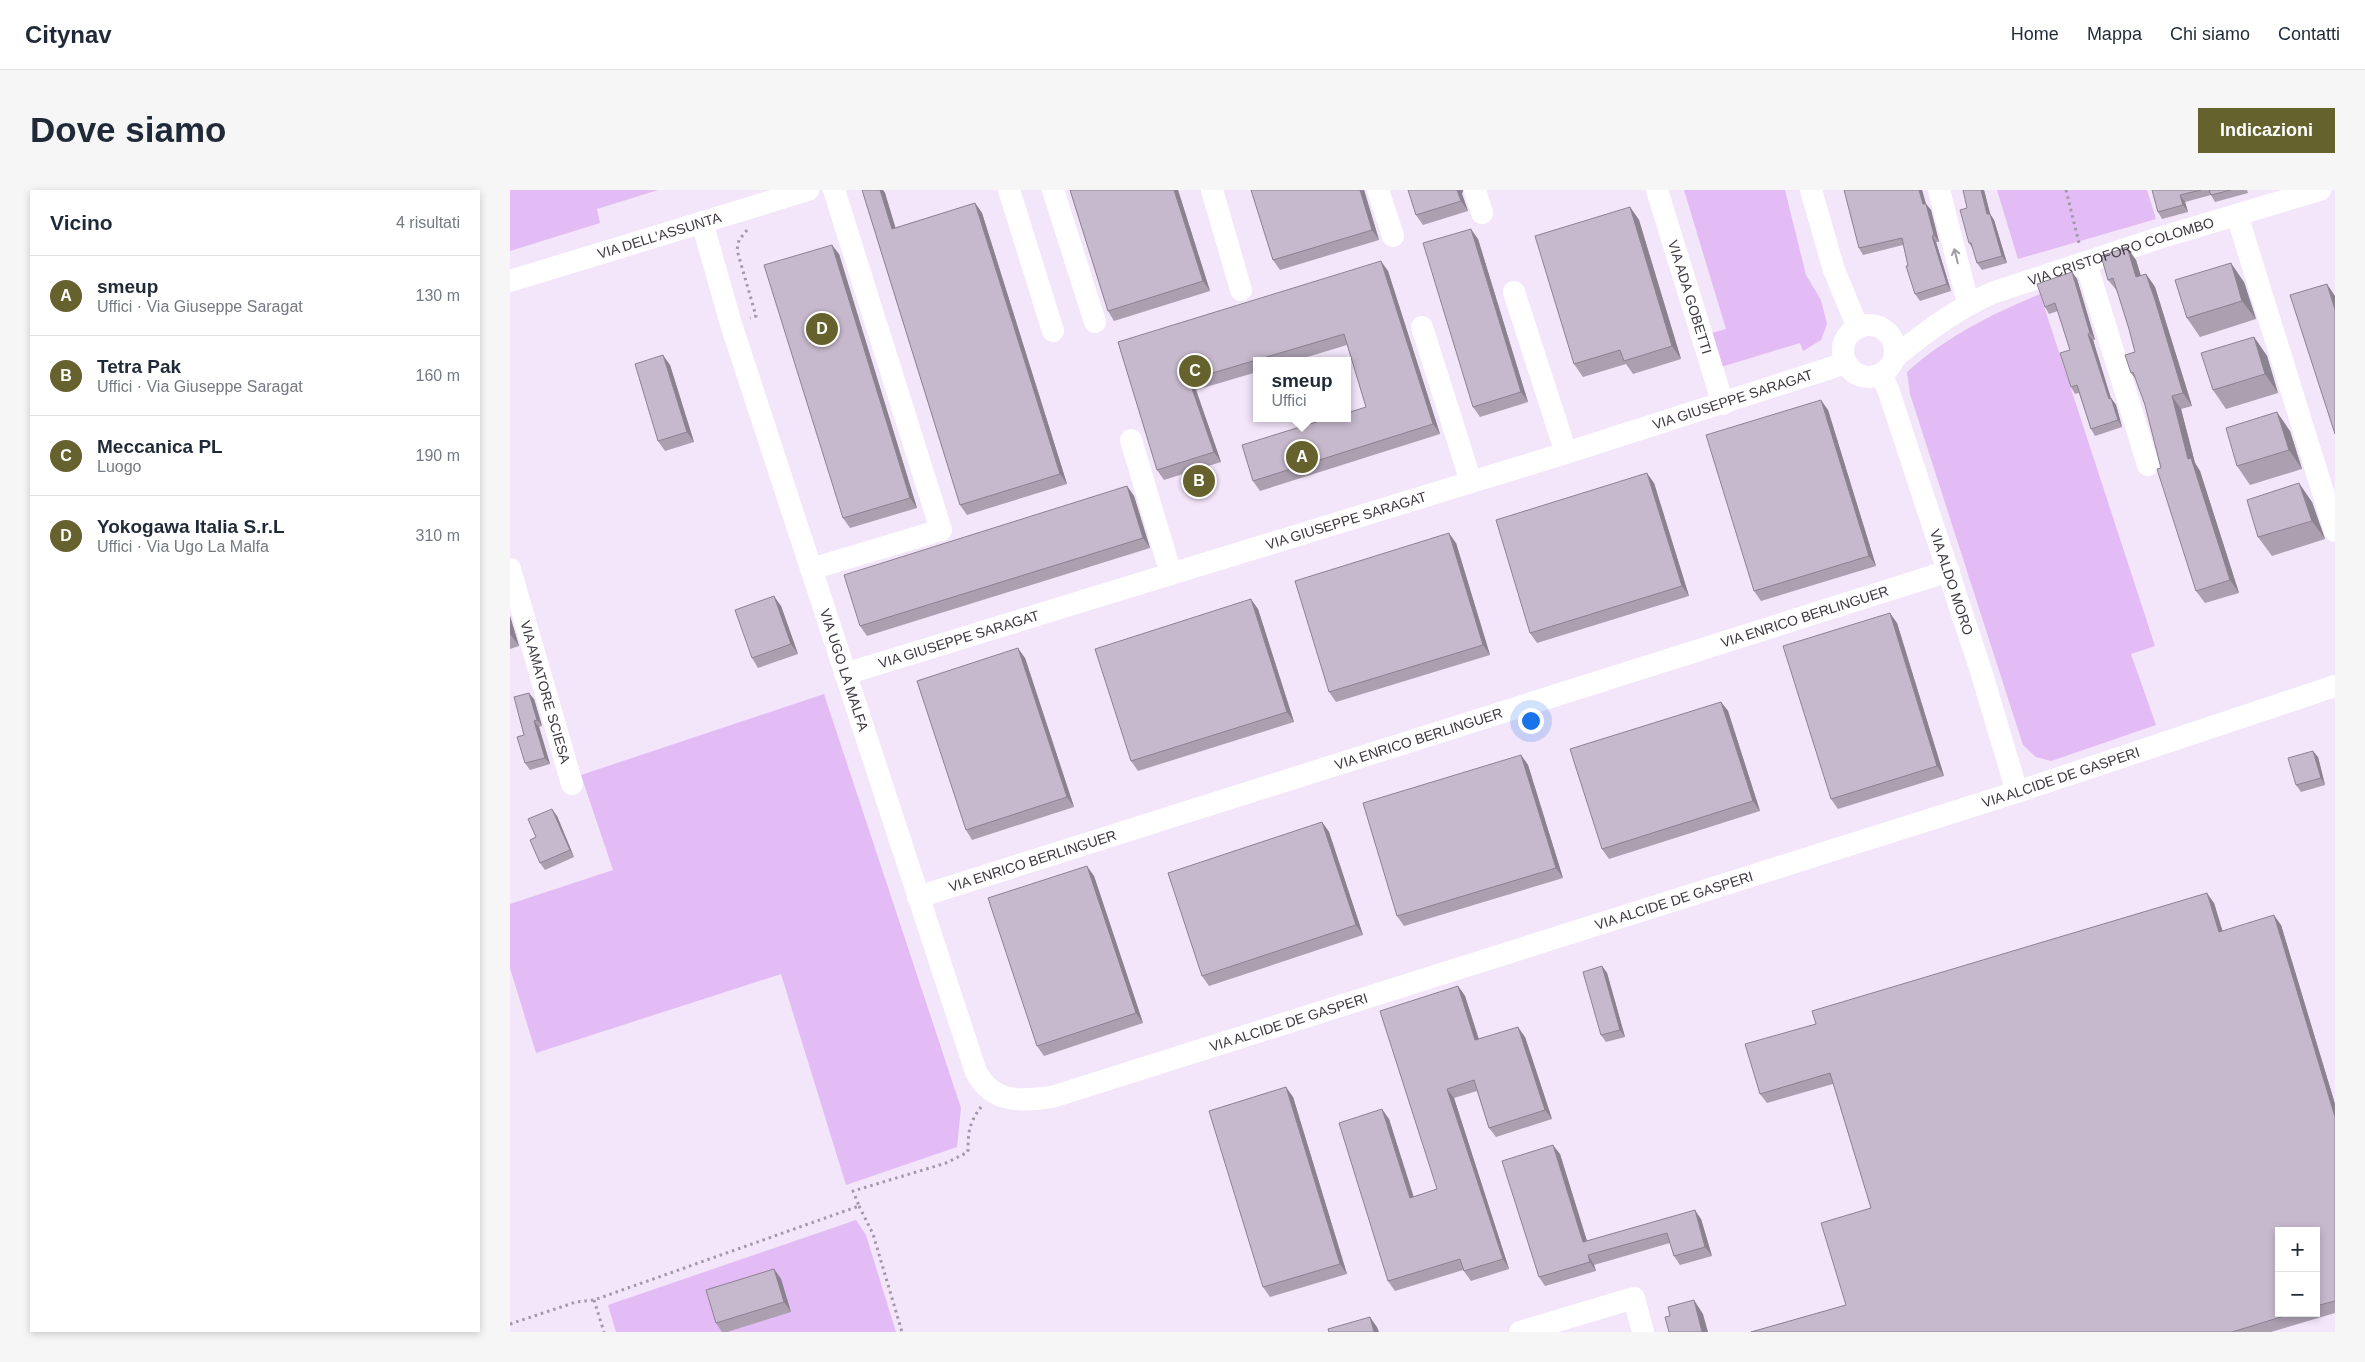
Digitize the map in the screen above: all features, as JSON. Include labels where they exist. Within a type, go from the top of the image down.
[{"type":"street","name":"VIA DELL'ASSUNTA","points":[[510,281],[808,190]]},
{"type":"street","points":[[812,569],[941,530],[834,190]]},
{"type":"street","points":[[1009,190],[1053,330]]},
{"type":"street","points":[[1053,190],[1095,322]]},
{"type":"street","points":[[1212,190],[1241,290]]},
{"type":"street","points":[[1378,190],[1393,236]]},
{"type":"street","points":[[1475,190],[1482,213]]},
{"type":"street","name":"VIA ADA GOBETTI","points":[[1657,190],[1723,404]]},
{"type":"street","points":[[1811,190],[1834,270],[1858,328]]},
{"type":"street","points":[[1939,190],[1968,303]]},
{"type":"street","name":"VIA CRISTOFORO COLOMBO","points":[[1895,357],[1929,329],[1968,303],[2017,284],[2087,252],[2237,215],[2320,190]]},
{"type":"street","points":[[2237,215],[2335,530]]},
{"type":"street","name":"VIA UGO LA MALFA","points":[[702,222],[732,324],[976,1072],[982,1084],[1003,1097]]},
{"type":"street","points":[[2087,252],[2148,464]]},
{"type":"street","points":[[1514,292],[1566,453]]},
{"type":"street","points":[[1875,326],[1889,335],[1895,349],[1895,357],[1887,370],[1880,375],[1865,377],[1850,370],[1843,355],[1846,339],[1858,328],[1875,326]]},
{"type":"street","points":[[1422,327],[1471,482]]},
{"type":"street","name":"VIA CRISTOFORO COLOMBO","points":[[1889,335],[1929,329]]},
{"type":"street","name":"VIA GIUSEPPE SARAGAT","points":[[845,674],[1566,453],[1846,363]]},
{"type":"street","name":"VIA ALDO MORO","points":[[1880,375],[1888,389],[1949,571],[2017,792]]},
{"type":"street","points":[[1130,440],[1171,574]]},
{"type":"street","name":"VIA AMATORE SCIESA","points":[[510,569],[572,784]]},
{"type":"street","name":"VIA ENRICO BERLINGUER","points":[[918,897],[1949,571]]},
{"type":"street","name":"VIA ALCIDE DE GASPERI","points":[[1003,1097],[1052,1097],[2017,792],[2335,686]]},
{"type":"street","points":[[1520,1332],[1634,1298],[1643,1332]]},
{"type":"path","points":[[2066,190],[2079,243],[2087,252]]},
{"type":"path","points":[[732,324],[756,316],[737,250],[744,232],[750,229]]},
{"type":"path","points":[[902,1332],[873,1234],[853,1191],[946,1163],[968,1152],[967,1133],[974,1116],[1003,1097]]},
{"type":"path","points":[[510,1324],[576,1302],[594,1300],[859,1206]]},
{"type":"path","points":[[594,1300],[604,1332]]},
{"type":"shaded area","points":[[510,190],[658,190],[597,209],[600,223],[510,251]]},
{"type":"shaded area","points":[[1684,190],[1785,190],[1806,275],[1821,300],[1827,324],[1821,340],[1803,351],[1800,343],[1721,367],[1712,333],[1726,329]]},
{"type":"shaded area","points":[[1997,190],[2147,190],[2156,219],[2018,259]]},
{"type":"shaded area","points":[[2040,294],[2155,646],[2131,654],[2156,725],[2051,761],[2036,757],[2023,745],[1910,394],[1907,372],[1938,347],[1970,327]]},
{"type":"shaded area","points":[[824,694],[961,1108],[957,1147],[846,1185],[781,974],[536,1053],[510,968],[510,904],[613,870],[581,775]]},
{"type":"shaded area","points":[[856,1220],[866,1235],[896,1332],[616,1332],[608,1305]]},
{"type":"building","points":[[862,190],[880,190],[892,229],[975,203],[1060,474],[960,505]]},
{"type":"building","points":[[1070,190],[1174,190],[1203,281],[1108,311]]},
{"type":"building","points":[[1251,190],[1360,190],[1372,230],[1273,260]]},
{"type":"building","points":[[1408,190],[1457,190],[1461,201],[1416,215]]},
{"type":"building","points":[[1844,190],[1919,190],[1923,204],[1926,204],[1934,235],[1932,236],[1947,284],[1915,294],[1906,266],[1908,266],[1902,238],[1859,248]]},
{"type":"building","points":[[1963,190],[1981,190],[1987,214],[1990,214],[2002,256],[1977,263],[1971,243],[1969,243],[1960,210],[1967,208]]},
{"type":"building","points":[[2152,190],[2201,190],[2180,195],[2183,205],[2158,212]]},
{"type":"building","points":[[2209,190],[2231,190],[2211,195]]},
{"type":"building","points":[[1630,207],[1672,346],[1624,361],[1620,350],[1574,364],[1535,236]]},
{"type":"building","points":[[1471,229],[1521,392],[1473,407],[1423,243]]},
{"type":"building","points":[[832,245],[910,498],[843,518],[764,265]]},
{"type":"building","points":[[2127,247],[2136,277],[2146,274],[2155,300],[2183,393],[2172,396],[2188,459],[2191,458],[2230,580],[2196,591],[2157,469],[2161,468],[2145,405],[2125,355],[2135,352],[2129,329],[2113,278],[2108,280],[2101,256]]},
{"type":"building","points":[[1381,261],[1433,424],[1253,481],[1242,445],[1316,422],[1351,422],[1351,412],[1366,407],[1344,334],[1266,357],[1253,357],[1253,361],[1189,380],[1214,452],[1157,470],[1118,342]]},
{"type":"building","points":[[2231,263],[2242,301],[2187,318],[2175,280]]},
{"type":"building","points":[[2072,272],[2090,333],[2088,334],[2109,399],[2111,398],[2118,420],[2091,429],[2077,385],[2071,387],[2060,353],[2070,350],[2055,303],[2045,307],[2037,284]]},
{"type":"building","points":[[2327,284],[2335,310],[2335,434],[2290,295]]},
{"type":"building","points":[[2254,337],[2265,374],[2213,390],[2201,353]]},
{"type":"building","points":[[663,355],[687,432],[658,441],[635,364]]},
{"type":"building","points":[[1821,400],[1869,556],[1754,591],[1706,435]]},
{"type":"building","points":[[2277,412],[2289,450],[2237,466],[2226,428]]},
{"type":"building","points":[[1647,473],[1682,586],[1530,633],[1496,520]]},
{"type":"building","points":[[2299,483],[2312,521],[2258,537],[2247,500]]},
{"type":"building","points":[[1127,486],[1143,538],[860,626],[844,575]]},
{"type":"building","points":[[1449,533],[1483,645],[1329,692],[1295,581]]},
{"type":"building","points":[[774,596],[791,644],[752,658],[735,610]]},
{"type":"building","points":[[1251,599],[1287,712],[1131,761],[1095,649]]},
{"type":"building","points":[[1890,613],[1937,766],[1831,799],[1783,646]]},
{"type":"building","points":[[1018,648],[1067,797],[966,830],[917,681]]},
{"type":"building","points":[[529,693],[537,720],[534,721],[545,758],[525,763],[517,737],[524,735],[514,697]]},
{"type":"building","points":[[1721,702],[1753,801],[1602,849],[1570,749]]},
{"type":"building","points":[[2313,751],[2321,778],[2296,785],[2288,758]]},
{"type":"building","points":[[1521,755],[1556,868],[1397,916],[1363,803]]},
{"type":"building","points":[[552,809],[570,850],[540,863],[530,840],[536,837],[528,819]]},
{"type":"building","points":[[1322,822],[1356,925],[1202,976],[1168,873]]},
{"type":"building","points":[[1087,866],[1136,1013],[1037,1046],[988,898]]},
{"type":"building","points":[[2207,893],[2219,932],[2274,915],[2335,1117],[2335,1301],[2320,1305],[2320,1227],[2275,1227],[2275,1317],[2281,1317],[2232,1332],[1751,1332],[1846,1305],[1821,1223],[1871,1208],[1830,1073],[1760,1094],[1745,1044],[1816,1024],[1812,1011]]},
{"type":"building","points":[[1602,966],[1620,1030],[1601,1035],[1583,972]]},
{"type":"building","points":[[1458,986],[1475,1040],[1518,1027],[1545,1110],[1489,1128],[1474,1080],[1447,1089],[1503,1259],[1464,1271],[1460,1259],[1388,1281],[1339,1123],[1382,1109],[1410,1198],[1437,1189],[1380,1011]]},
{"type":"building","points":[[1286,1087],[1340,1264],[1263,1287],[1209,1111]]},
{"type":"building","points":[[1553,1145],[1583,1242],[1695,1210],[1705,1247],[1674,1256],[1667,1233],[1588,1255],[1590,1262],[1539,1277],[1502,1161]]},
{"type":"building","points":[[774,1269],[784,1302],[716,1323],[706,1290]]},
{"type":"building","points":[[1694,1300],[1702,1332],[1669,1332],[1665,1317],[1670,1316],[1668,1307]]},
{"type":"building","points":[[1370,1317],[1374,1332],[1329,1332],[1328,1329]]},
{"type":"place","name":"Yokogawa Italia S.r.L","points":[[822,329]]},
{"type":"place","name":"Meccanica PL","points":[[1195,371]]},
{"type":"place","name":"smeup","points":[[1302,457]]},
{"type":"place","name":"Tetra Pak","points":[[1199,481]]}]
